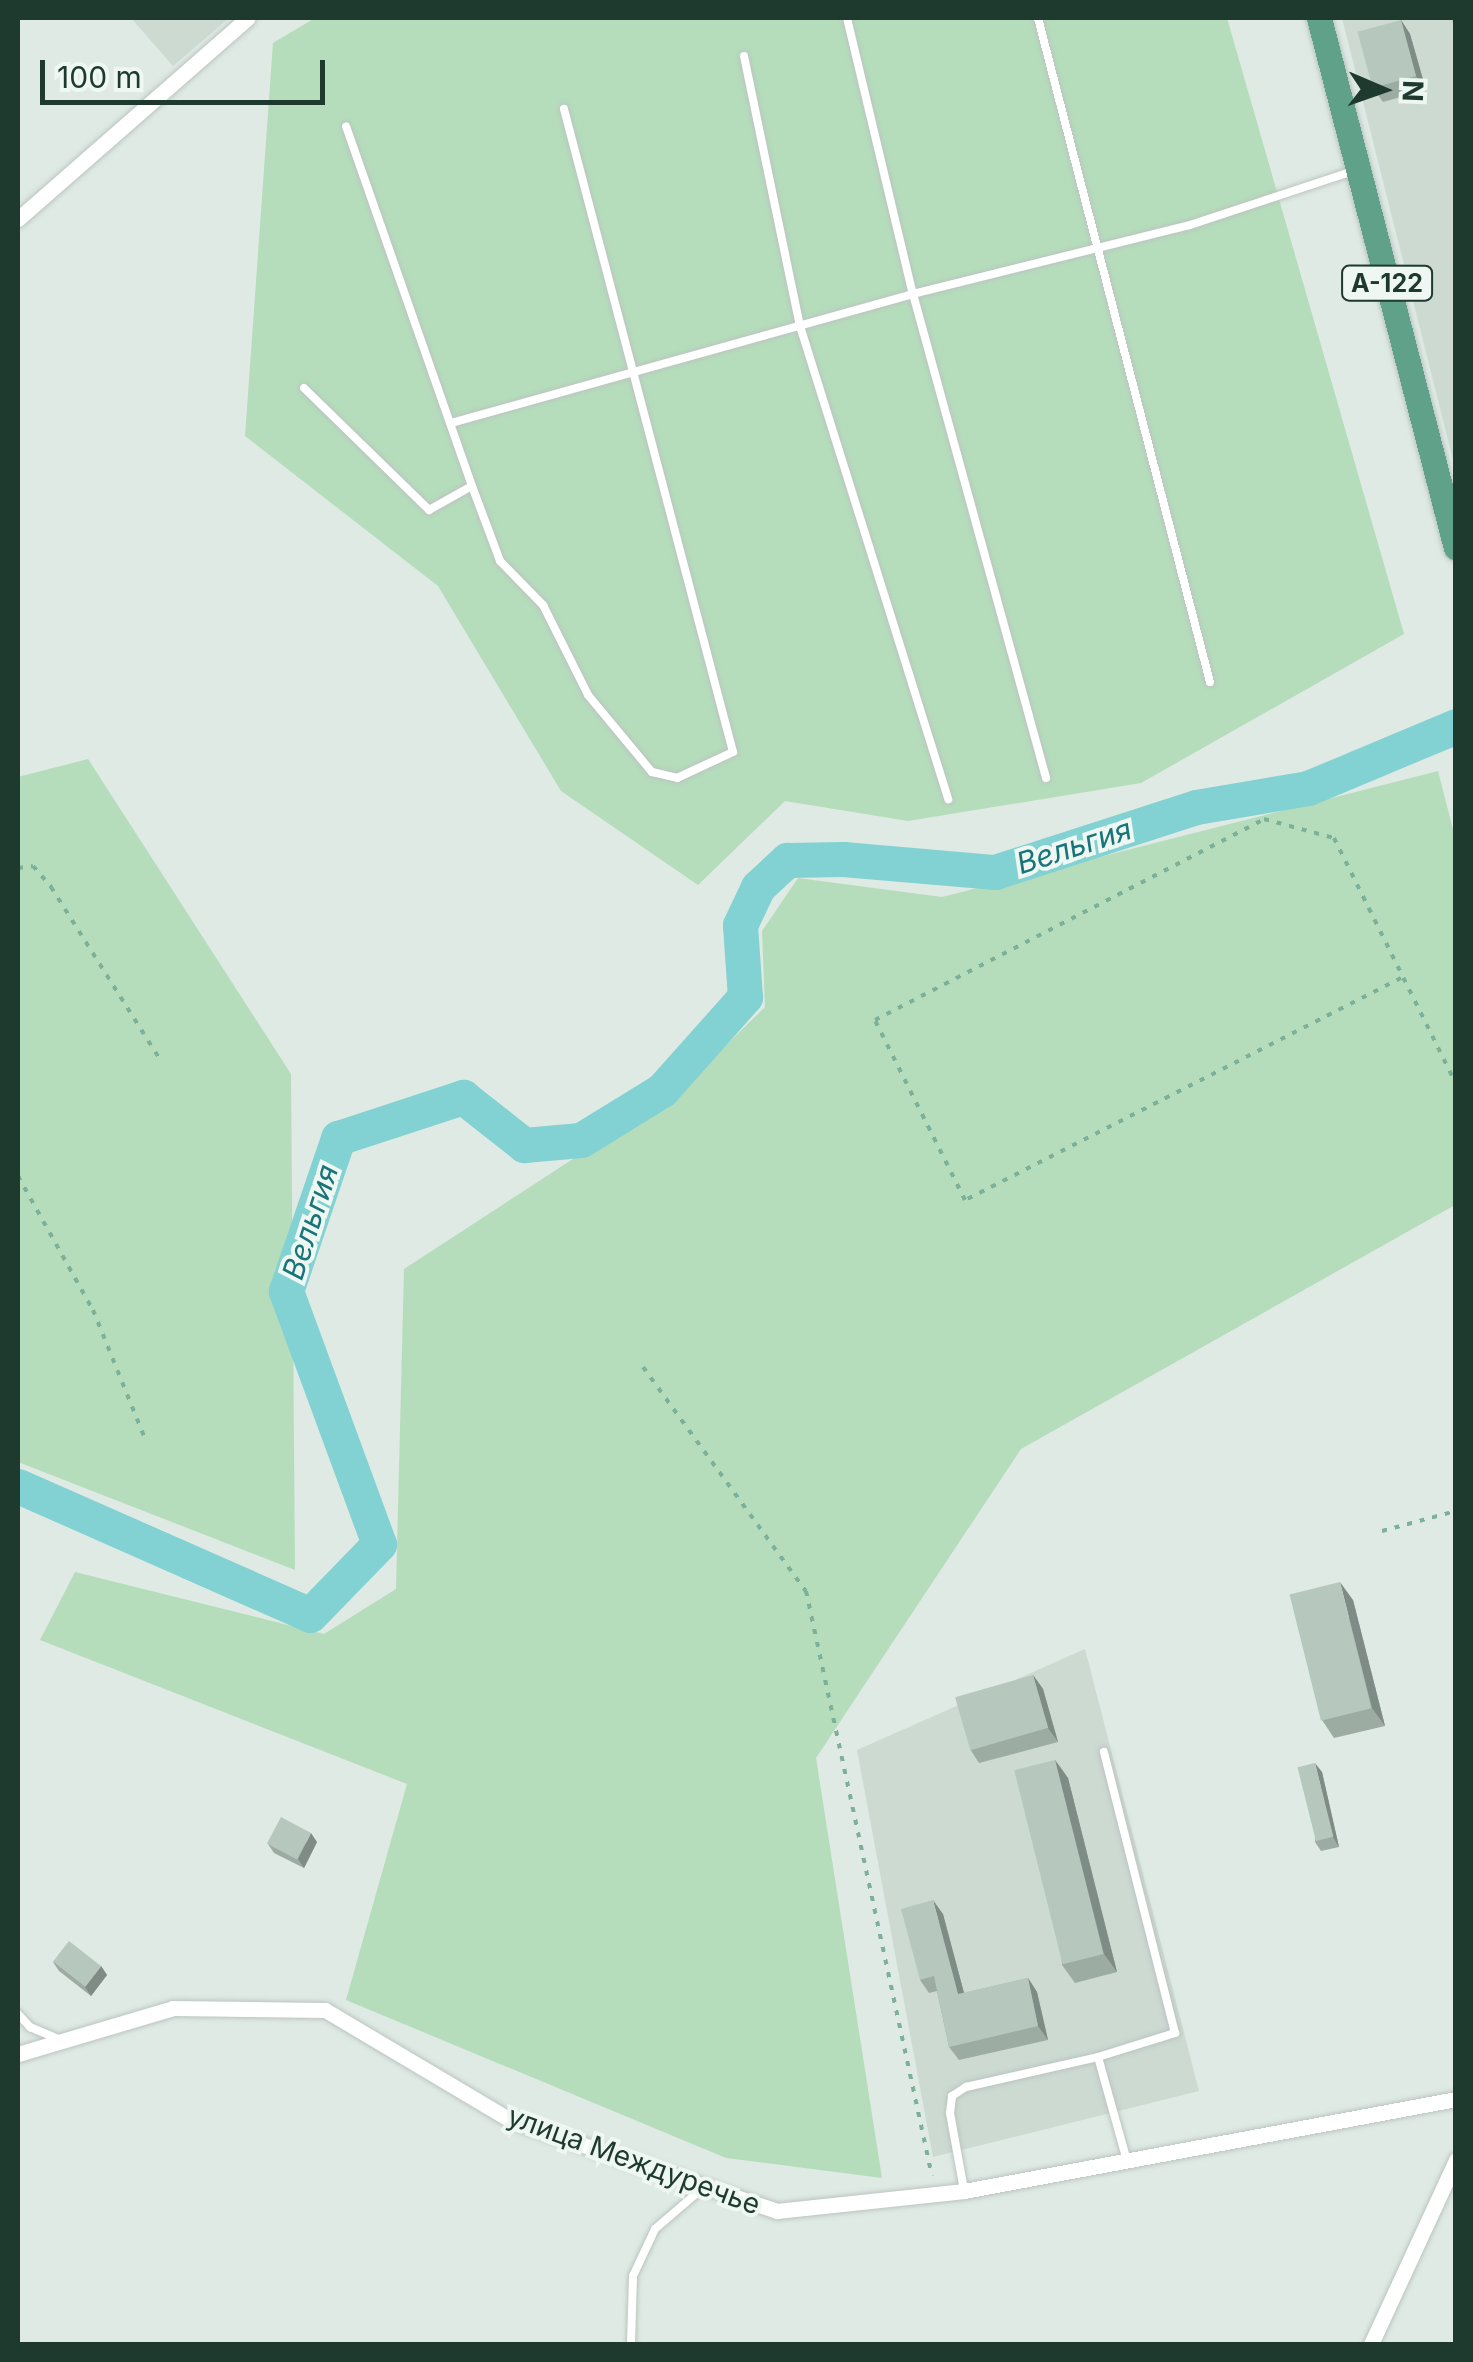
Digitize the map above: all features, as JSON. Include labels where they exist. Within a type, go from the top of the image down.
[{"type":"main road","name":"А-122","points":[[1319,18],[1456,548]]},
{"type":"street","points":[[18,219],[248,18]]},
{"type":"street","name":"улица Междуречье","points":[[18,2054],[172,2008],[325,2010],[510,2120],[778,2211],[936,2196],[1456,2099]]},
{"type":"street","points":[[1371,2344],[1456,2160]]},
{"type":"lane","points":[[847,18],[914,294],[1046,778]]},
{"type":"lane","points":[[1038,18],[1210,682]]},
{"type":"lane","points":[[744,56],[800,326],[948,799]]},
{"type":"lane","points":[[346,126],[500,561],[543,605],[588,695],[652,772],[677,778],[734,752],[564,109]]},
{"type":"lane","points":[[451,423],[914,294],[1190,225],[1357,170]]},
{"type":"lane","points":[[304,388],[429,510],[472,486]]},
{"type":"lane","points":[[964,2191],[950,2113],[952,2096],[966,2086],[1098,2057],[1175,2033],[1104,1752]]},
{"type":"lane","points":[[18,2014],[30,2027],[62,2040]]},
{"type":"lane","points":[[1098,2057],[1127,2161]]},
{"type":"lane","points":[[631,2344],[633,2276],[655,2229],[705,2186]]},
{"type":"path","points":[[1401,978],[965,1200],[876,1020],[1264,819],[1334,838],[1456,1084]]},
{"type":"path","points":[[18,868],[33,866],[51,887],[159,1058]]},
{"type":"path","points":[[18,1176],[93,1310],[144,1436]]},
{"type":"path","points":[[643,1368],[806,1590],[936,2196]]},
{"type":"path","points":[[1382,1531],[1456,1511]]},
{"type":"shaded area","points":[[131,18],[229,18],[173,66]]},
{"type":"shaded area","points":[[1342,18],[1455,18],[1455,468]]},
{"type":"shaded area","points":[[1085,1649],[1199,2091],[933,2157],[857,1750]]},
{"type":"green space","points":[[315,18],[1227,18],[1404,634],[1141,783],[908,821],[785,801],[698,885],[561,791],[438,586],[245,436],[273,43]]},
{"type":"green space","points":[[88,759],[291,1074],[295,1570],[18,1462],[18,777]]},
{"type":"green space","points":[[1438,771],[1456,841],[1455,1205],[1021,1449],[816,1758],[882,2178],[726,2158],[346,2000],[407,1784],[40,1640],[75,1572],[324,1634],[396,1589],[404,1269],[682,1088],[765,1007],[762,931],[798,878],[942,897]]},
{"type":"building","points":[[1401,20],[1416,76],[1373,88],[1358,32]]},
{"type":"building","points":[[1340,1582],[1371,1708],[1321,1721],[1290,1595]]},
{"type":"building","points":[[1033,1675],[1048,1728],[970,1750],[955,1697]]},
{"type":"building","points":[[1055,1760],[1103,1954],[1063,1964],[1014,1770]]},
{"type":"building","points":[[1315,1763],[1333,1837],[1316,1841],[1298,1767]]},
{"type":"building","points":[[281,1817],[311,1833],[297,1859],[267,1843]]},
{"type":"building","points":[[933,1900],[958,1994],[1028,1978],[1038,2026],[949,2047],[934,1976],[920,1980],[901,1909]]},
{"type":"building","points":[[69,1941],[101,1966],[85,1987],[53,1961]]},
{"type":"waterway","name":"Вельгия","points":[[18,1486],[310,1615],[379,1544],[286,1291],[338,1138],[463,1097],[524,1145],[581,1140],[662,1090],[745,997],[740,925],[758,887],[787,860],[843,859],[995,872],[1196,807],[1308,788],[1456,726]]}]
